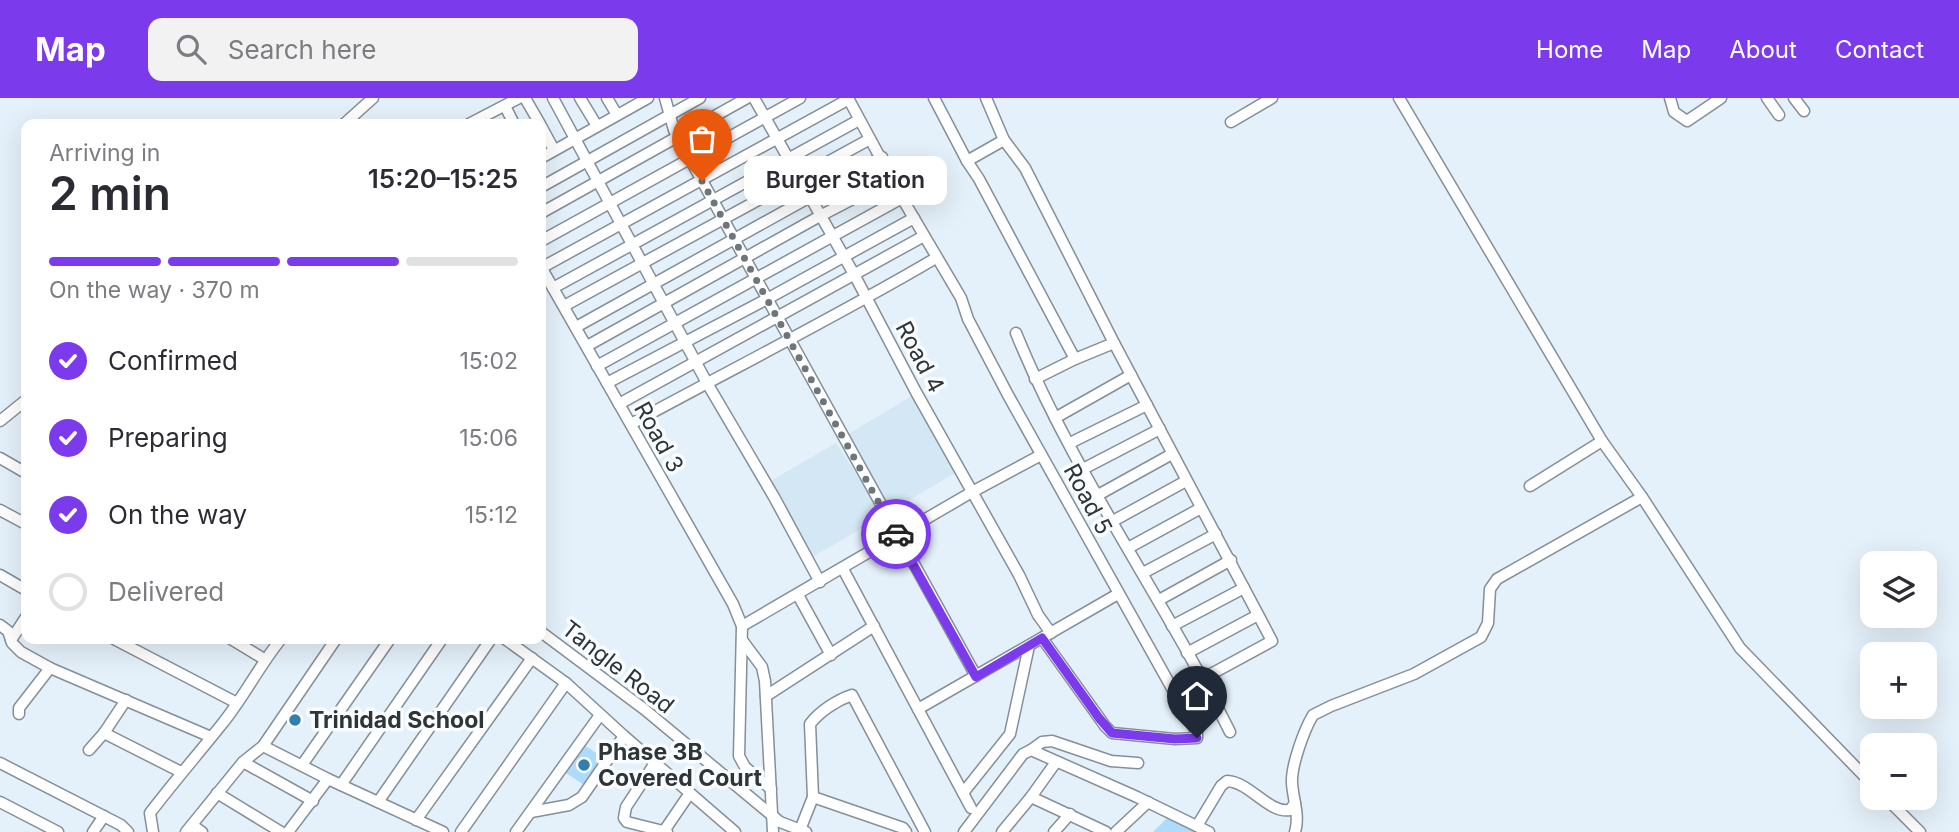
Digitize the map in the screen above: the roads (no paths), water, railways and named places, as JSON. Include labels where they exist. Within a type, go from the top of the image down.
[{"type":"street","points":[[353,119],[373,98]]},
{"type":"street","points":[[486,119],[519,98]]},
{"type":"street","points":[[525,98],[537,119]]},
{"type":"street","points":[[553,98],[707,383],[820,582]]},
{"type":"street","points":[[580,98],[597,126]]},
{"type":"street","points":[[607,98],[617,115]]},
{"type":"street","points":[[546,155],[617,115],[636,101],[648,98]]},
{"type":"street","points":[[665,98],[670,122],[689,158],[976,677]]},
{"type":"street","points":[[546,184],[700,98]]},
{"type":"street","points":[[546,210],[747,98]]},
{"type":"street","name":"Road 4","points":[[754,98],[855,276],[1038,615],[1046,636]]},
{"type":"street","points":[[546,238],[800,98]]},
{"type":"street","points":[[546,265],[849,98]]},
{"type":"street","name":"Road 5","points":[[849,98],[902,198],[961,298],[986,355],[1197,733],[1196,740],[1112,733],[1099,718],[1046,636]]},
{"type":"street","points":[[934,98],[1075,359]]},
{"type":"street","points":[[986,98],[1004,140],[1025,168],[1186,481],[1272,641],[1202,680]]},
{"type":"street","points":[[1231,122],[1272,98]]},
{"type":"street","points":[[1399,98],[1602,441],[1740,648],[1860,772]]},
{"type":"street","points":[[1670,98],[1674,113],[1688,121],[1721,98]]},
{"type":"street","points":[[1767,98],[1779,115]]},
{"type":"street","points":[[1794,98],[1804,111]]},
{"type":"street","points":[[505,106],[512,119]]},
{"type":"street","points":[[554,288],[859,120]]},
{"type":"street","points":[[546,136],[554,150]]},
{"type":"street","points":[[564,306],[870,139]]},
{"type":"street","points":[[967,161],[1004,140]]},
{"type":"street","points":[[576,327],[882,157]]},
{"type":"street","points":[[587,346],[893,178]]},
{"type":"street","points":[[597,366],[902,198]]},
{"type":"street","points":[[607,383],[914,218]]},
{"type":"street","points":[[619,404],[924,236]]},
{"type":"street","points":[[631,424],[788,338],[866,299],[936,258]]},
{"type":"street","name":"Road 3","points":[[546,276],[664,486],[712,563],[742,626]]},
{"type":"street","points":[[1016,333],[1035,380],[1055,418],[1230,732]]},
{"type":"street","points":[[1035,380],[1114,343]]},
{"type":"street","points":[[1055,418],[1131,375]]},
{"type":"street","points":[[0,421],[21,404]]},
{"type":"street","points":[[1070,443],[1147,405]]},
{"type":"street","points":[[1083,469],[1160,429]]},
{"type":"street","points":[[1530,486],[1602,441]]},
{"type":"street","points":[[1098,495],[1172,454]]},
{"type":"street","points":[[771,789],[745,766],[739,756],[742,626],[972,492],[1041,455]]},
{"type":"street","points":[[0,458],[21,470]]},
{"type":"street","points":[[1113,521],[1186,481]]},
{"type":"street","points":[[1295,832],[1298,819],[1292,772],[1315,713],[1415,674],[1475,640],[1487,628],[1490,589],[1497,579],[1642,498]]},
{"type":"street","points":[[1128,548],[1201,508]]},
{"type":"street","points":[[0,510],[21,521]]},
{"type":"street","points":[[1143,573],[1216,534]]},
{"type":"street","points":[[1158,600],[1230,560]]},
{"type":"street","points":[[843,569],[971,808]]},
{"type":"street","points":[[0,575],[21,587]]},
{"type":"street","points":[[1172,626],[1244,588]]},
{"type":"street","points":[[918,709],[1118,594]]},
{"type":"street","points":[[797,595],[831,654]]},
{"type":"street","points":[[1187,653],[1258,615]]},
{"type":"street","points":[[0,625],[8,631],[11,640],[21,652],[50,668],[211,737]]},
{"type":"street","points":[[11,640],[21,625]]},
{"type":"street","points":[[766,696],[874,626]]},
{"type":"street","name":"Tangle Road","points":[[546,635],[584,662],[780,822],[803,831]]},
{"type":"street","points":[[741,639],[762,667],[765,681],[773,832]]},
{"type":"street","points":[[124,644],[237,703]]},
{"type":"street","points":[[238,644],[264,659]]},
{"type":"street","points":[[153,832],[150,813],[237,703],[264,659],[277,644]]},
{"type":"street","points":[[202,832],[189,828],[243,762],[263,746],[333,644]]},
{"type":"street","points":[[302,765],[387,644]]},
{"type":"street","points":[[341,785],[439,644]]},
{"type":"street","points":[[378,802],[488,644]]},
{"type":"street","points":[[512,644],[566,683],[736,832]]},
{"type":"street","points":[[963,793],[1010,734],[1029,646]]},
{"type":"street","points":[[416,820],[533,659]]},
{"type":"street","points":[[19,714],[19,708],[50,668]]},
{"type":"street","points":[[461,832],[566,683]]},
{"type":"street","points":[[803,831],[813,797],[810,724],[815,717],[852,695],[925,832]]},
{"type":"street","points":[[89,750],[126,700]]},
{"type":"street","points":[[516,832],[600,715]]},
{"type":"street","points":[[104,733],[181,772]]},
{"type":"street","points":[[531,812],[569,804],[582,797],[624,736]]},
{"type":"street","points":[[964,832],[1023,754],[1047,740],[1111,761],[1138,763]]},
{"type":"street","points":[[1002,832],[1060,763],[1067,745]]},
{"type":"street","points":[[263,746],[443,832]]},
{"type":"street","points":[[1031,750],[1149,802],[1209,832]]},
{"type":"street","points":[[243,762],[313,801]]},
{"type":"street","points":[[0,763],[121,825],[128,832]]},
{"type":"street","points":[[655,763],[626,807],[624,818],[627,822],[666,831],[690,793]]},
{"type":"street","points":[[288,832],[328,779]]},
{"type":"street","points":[[1197,826],[1221,786],[1227,781],[1245,787],[1280,811],[1290,810],[1295,803]]},
{"type":"street","points":[[217,793],[281,832]]},
{"type":"street","points":[[813,797],[903,828],[906,832]]},
{"type":"street","points":[[1031,797],[1106,832]]},
{"type":"street","points":[[0,802],[58,832]]},
{"type":"street","points":[[1116,832],[1149,802]]},
{"type":"street","points":[[1898,810],[1920,832]]},
{"type":"street","points":[[1054,832],[1070,814]]},
{"type":"street","points":[[93,832],[104,816]]},
{"type":"place","name":"Burger Station","points":[[702,181]]},
{"type":"place","name":"Trinidad School","points":[[295,720]]},
{"type":"place","name":"Phase 3B Covered Court","points":[[584,765]]}]
